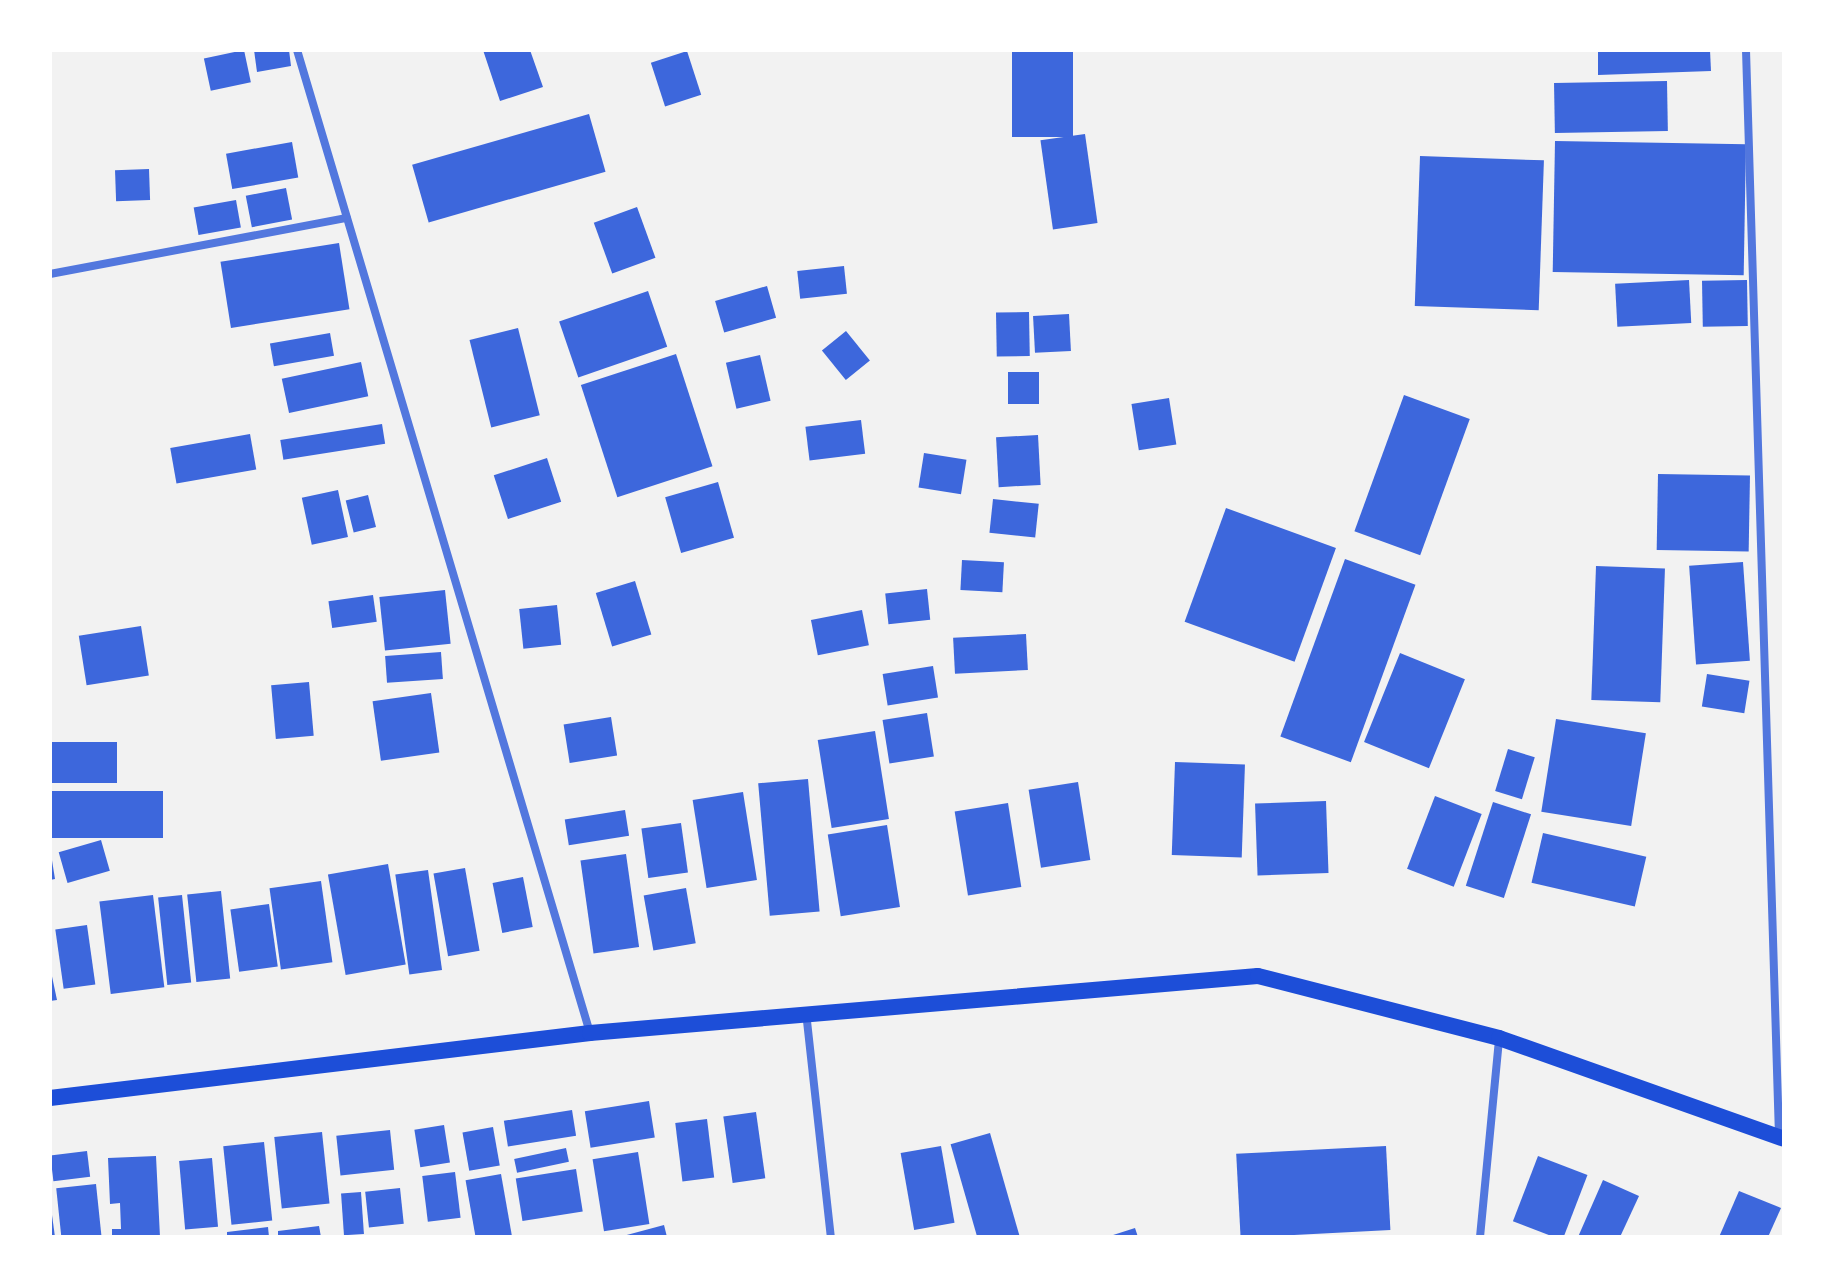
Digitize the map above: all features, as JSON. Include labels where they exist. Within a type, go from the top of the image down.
[{"type":"main road","points":[[50,1098],[590,1033],[806,1011],[1258,976],[1499,1038],[1782,1138]]},
{"type":"street","points":[[297,50],[590,1033]]},
{"type":"street","points":[[1746,50],[1782,1138]]},
{"type":"street","points":[[50,274],[347,218]]},
{"type":"street","points":[[806,1011],[831,1237]]},
{"type":"street","points":[[1480,1237],[1499,1038]]},
{"type":"building","points":[[244,50],[251,82],[211,91],[204,59]]},
{"type":"building","points":[[254,50],[289,50],[291,66],[257,72]]},
{"type":"building","points":[[483,50],[530,50],[543,87],[500,101]]},
{"type":"building","points":[[1012,50],[1073,50],[1073,137],[1012,137]]},
{"type":"building","points":[[1598,50],[1710,50],[1711,71],[1598,75]]},
{"type":"building","points":[[687,51],[701,95],[665,106],[651,63]]},
{"type":"building","points":[[1667,81],[1668,131],[1555,133],[1554,83]]},
{"type":"building","points":[[589,114],[606,172],[429,222],[412,165]]},
{"type":"building","points":[[1085,134],[1098,223],[1053,229],[1040,140]]},
{"type":"building","points":[[1555,141],[1746,144],[1744,275],[1553,272]]},
{"type":"building","points":[[292,142],[298,177],[232,189],[226,154]]},
{"type":"building","points":[[1420,156],[1544,160],[1539,310],[1415,306]]},
{"type":"building","points":[[149,169],[150,200],[116,201],[115,170]]},
{"type":"building","points":[[286,188],[292,219],[252,227],[246,196]]},
{"type":"building","points":[[236,200],[241,228],[199,235],[194,207]]},
{"type":"building","points":[[637,207],[655,258],[612,273],[594,223]]},
{"type":"building","points":[[339,243],[349,309],[231,328],[220,262]]},
{"type":"building","points":[[844,266],[847,294],[800,299],[797,271]]},
{"type":"building","points":[[1689,280],[1691,323],[1617,327],[1615,284]]},
{"type":"building","points":[[1747,280],[1748,326],[1703,327],[1702,281]]},
{"type":"building","points":[[767,286],[776,318],[724,333],[715,301]]},
{"type":"building","points":[[648,291],[667,347],[578,377],[559,322]]},
{"type":"building","points":[[1029,312],[1030,356],[997,357],[996,313]]},
{"type":"building","points":[[1069,314],[1071,351],[1035,353],[1033,316]]},
{"type":"building","points":[[518,328],[540,415],[491,427],[469,340]]},
{"type":"building","points":[[846,331],[870,361],[846,380],[822,351]]},
{"type":"building","points":[[330,333],[334,356],[274,366],[270,344]]},
{"type":"building","points":[[676,354],[712,466],[617,497],[581,385]]},
{"type":"building","points":[[760,355],[771,401],[736,409],[726,363]]},
{"type":"building","points":[[361,362],[368,396],[289,413],[282,379]]},
{"type":"building","points":[[1008,372],[1039,372],[1039,404],[1008,404]]},
{"type":"building","points":[[1404,395],[1470,419],[1420,555],[1354,531]]},
{"type":"building","points":[[1169,398],[1176,444],[1139,450],[1131,404]]},
{"type":"building","points":[[861,420],[865,454],[810,461],[805,427]]},
{"type":"building","points":[[382,424],[385,444],[283,460],[280,440]]},
{"type":"building","points":[[250,434],[256,469],[176,484],[170,448]]},
{"type":"building","points":[[1038,435],[1041,485],[999,487],[996,437]]},
{"type":"building","points":[[924,453],[966,460],[961,494],[919,488]]},
{"type":"building","points":[[547,458],[561,502],[508,519],[494,475]]},
{"type":"building","points":[[1658,474],[1750,476],[1749,552],[1657,550]]},
{"type":"building","points":[[718,482],[734,538],[681,553],[665,497]]},
{"type":"building","points":[[338,490],[348,537],[312,545],[302,498]]},
{"type":"building","points":[[368,495],[376,527],[354,533],[346,501]]},
{"type":"building","points":[[993,499],[1039,504],[1035,538],[989,533]]},
{"type":"building","points":[[1226,508],[1336,548],[1295,662],[1185,622]]},
{"type":"building","points":[[1345,559],[1415,585],[1351,762],[1280,737]]},
{"type":"building","points":[[962,560],[1004,562],[1002,592],[960,590]]},
{"type":"building","points":[[1743,562],[1750,661],[1696,665],[1689,566]]},
{"type":"building","points":[[1596,566],[1665,568],[1660,702],[1591,700]]},
{"type":"building","points":[[635,581],[651,635],[612,647],[596,593]]},
{"type":"building","points":[[927,589],[930,620],[888,624],[885,593]]},
{"type":"building","points":[[445,590],[451,644],[385,651],[379,597]]},
{"type":"building","points":[[373,595],[377,622],[332,628],[328,601]]},
{"type":"building","points":[[557,605],[561,645],[523,649],[519,609]]},
{"type":"building","points":[[862,610],[869,645],[818,655],[811,620]]},
{"type":"building","points":[[141,626],[149,675],[87,685],[79,636]]},
{"type":"building","points":[[1026,634],[1028,670],[955,674],[953,638]]},
{"type":"building","points":[[441,652],[443,679],[387,683],[385,656]]},
{"type":"building","points":[[1400,653],[1465,679],[1429,768],[1364,742]]},
{"type":"building","points":[[933,666],[938,698],[888,706],[883,674]]},
{"type":"building","points":[[1707,674],[1749,681],[1744,713],[1702,707]]},
{"type":"building","points":[[309,682],[314,736],[276,739],[271,685]]},
{"type":"building","points":[[431,693],[439,752],[381,761],[373,701]]},
{"type":"building","points":[[927,713],[934,756],[889,763],[883,720]]},
{"type":"building","points":[[611,717],[617,756],[570,763],[564,725]]},
{"type":"building","points":[[1556,719],[1646,733],[1631,826],[1541,812]]},
{"type":"building","points":[[875,731],[889,819],[832,828],[818,740]]},
{"type":"building","points":[[50,742],[117,742],[117,783],[50,783]]},
{"type":"building","points":[[1508,749],[1535,757],[1522,799],[1495,791]]},
{"type":"building","points":[[1175,762],[1245,764],[1242,857],[1172,855]]},
{"type":"building","points":[[808,779],[820,911],[770,916],[758,783]]},
{"type":"building","points":[[1078,782],[1090,860],[1041,868],[1029,790]]},
{"type":"building","points":[[50,791],[163,791],[163,838],[50,838]]},
{"type":"building","points":[[743,792],[757,880],[707,888],[693,800]]},
{"type":"building","points":[[1435,796],[1482,814],[1454,887],[1407,869]]},
{"type":"building","points":[[1326,801],[1329,873],[1258,875],[1255,803]]},
{"type":"building","points":[[1493,802],[1531,814],[1504,898],[1466,886]]},
{"type":"building","points":[[1008,803],[1021,887],[968,895],[955,811]]},
{"type":"building","points":[[625,810],[629,836],[569,845],[565,820]]},
{"type":"building","points":[[681,823],[688,873],[648,878],[641,829]]},
{"type":"building","points":[[887,825],[900,907],[841,916],[828,834]]},
{"type":"building","points":[[1543,833],[1646,857],[1635,907],[1532,883]]},
{"type":"building","points":[[101,840],[110,871],[68,883],[59,852]]},
{"type":"building","points":[[50,848],[55,879],[50,880]]},
{"type":"building","points":[[626,854],[639,947],[594,953],[580,860]]},
{"type":"building","points":[[388,864],[406,964],[346,975],[328,875]]},
{"type":"building","points":[[465,868],[480,951],[448,956],[433,874]]},
{"type":"building","points":[[428,870],[442,970],[409,975],[395,875]]},
{"type":"building","points":[[523,877],[533,927],[502,933],[493,883]]},
{"type":"building","points":[[321,881],[332,962],[281,969],[270,888]]},
{"type":"building","points":[[686,888],[696,943],[653,951],[644,895]]},
{"type":"building","points":[[221,891],[230,979],[196,982],[187,895]]},
{"type":"building","points":[[153,895],[164,987],[111,994],[99,902]]},
{"type":"building","points":[[182,895],[191,983],[167,985],[158,898]]},
{"type":"building","points":[[269,904],[278,966],[239,972],[230,909]]},
{"type":"building","points":[[87,925],[95,984],[64,989],[55,929]]},
{"type":"building","points":[[50,967],[57,1000],[50,1001]]},
{"type":"building","points":[[649,1101],[655,1138],[591,1148],[585,1111]]},
{"type":"building","points":[[572,1110],[576,1136],[508,1146],[504,1121]]},
{"type":"building","points":[[756,1112],[765,1178],[733,1183],[723,1117]]},
{"type":"building","points":[[707,1119],[714,1178],[682,1181],[675,1123]]},
{"type":"building","points":[[444,1125],[450,1163],[420,1167],[414,1130]]},
{"type":"building","points":[[493,1127],[500,1165],[469,1171],[462,1132]]},
{"type":"building","points":[[390,1130],[394,1170],[340,1175],[336,1136]]},
{"type":"building","points":[[322,1132],[330,1204],[282,1209],[274,1137]]},
{"type":"building","points":[[990,1133],[1020,1237],[977,1237],[951,1144]]},
{"type":"building","points":[[264,1142],[272,1221],[231,1225],[223,1146]]},
{"type":"building","points":[[941,1146],[955,1223],[914,1230],[901,1153]]},
{"type":"building","points":[[1386,1146],[1390,1230],[1241,1237],[1236,1154]]},
{"type":"building","points":[[566,1148],[569,1162],[517,1173],[514,1159]]},
{"type":"building","points":[[87,1151],[90,1177],[53,1181],[50,1156]]},
{"type":"building","points":[[638,1152],[649,1224],[604,1231],[593,1159]]},
{"type":"building","points":[[156,1156],[160,1237],[112,1237],[112,1229],[121,1229],[120,1203],[110,1204],[108,1158]]},
{"type":"building","points":[[1538,1156],[1587,1175],[1564,1237],[1554,1237],[1513,1221]]},
{"type":"building","points":[[212,1158],[218,1227],[185,1230],[179,1161]]},
{"type":"building","points":[[576,1169],[583,1211],[522,1221],[516,1179]]},
{"type":"building","points":[[455,1172],[461,1218],[428,1222],[422,1176]]},
{"type":"building","points":[[501,1174],[512,1237],[476,1237],[466,1180]]},
{"type":"building","points":[[1603,1180],[1639,1196],[1620,1237],[1578,1237]]},
{"type":"building","points":[[96,1184],[102,1237],[61,1237],[56,1188]]},
{"type":"building","points":[[400,1188],[404,1224],[369,1227],[365,1192]]},
{"type":"building","points":[[1739,1191],[1781,1208],[1768,1237],[1719,1237]]},
{"type":"building","points":[[361,1192],[364,1234],[344,1235],[341,1193]]},
{"type":"building","points":[[52,1215],[55,1237],[50,1237]]},
{"type":"building","points":[[664,1225],[667,1237],[623,1237],[623,1236]]},
{"type":"building","points":[[319,1226],[321,1237],[278,1237],[278,1231]]},
{"type":"building","points":[[268,1227],[269,1237],[227,1237],[227,1232]]},
{"type":"building","points":[[1135,1228],[1138,1237],[1110,1237],[1110,1236]]}]
